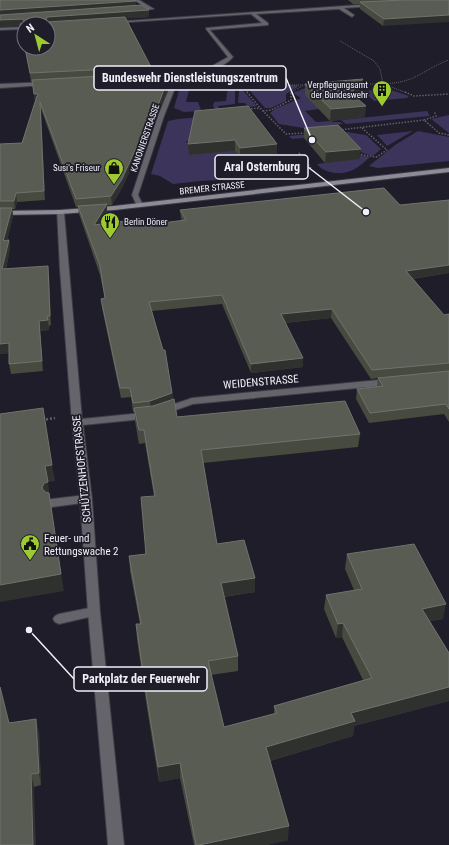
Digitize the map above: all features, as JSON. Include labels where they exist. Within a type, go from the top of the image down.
[{"type":"street","points":[[129,11],[152,9],[136,0]]},
{"type":"street","points":[[108,23],[376,5]]},
{"type":"street","points":[[340,8],[352,16]]},
{"type":"street","points":[[142,77],[183,75],[228,61],[231,57],[208,29],[266,24],[253,14]]},
{"type":"street","points":[[0,29],[16,28]]},
{"type":"street","name":"KANONIERSTRASSE","points":[[139,205],[135,195],[161,116],[177,77],[183,75]]},
{"type":"street","points":[[0,86],[55,83]]},
{"type":"street","name":"BREMER STRASSE","points":[[0,213],[60,212],[139,205],[449,170]]},
{"type":"street","name":"SCHÜTZENHOFSTRASSE","points":[[60,212],[77,419],[86,499],[94,612],[116,845]]},
{"type":"street","name":"WEIDENSTRASSE","points":[[77,419],[153,415],[192,401],[396,381]]},
{"type":"street","points":[[52,503],[86,499]]},
{"type":"street","points":[[59,619],[94,612]]},
{"type":"path","points":[[340,41],[374,61],[380,69],[383,84]]},
{"type":"path","points":[[359,84],[399,82],[416,77],[435,65],[449,60]]},
{"type":"path","points":[[308,132],[286,134],[260,108],[242,84],[314,85]]},
{"type":"path","points":[[263,111],[271,110],[291,100],[290,93],[306,84]]},
{"type":"path","points":[[383,84],[414,96],[449,94]]},
{"type":"path","points":[[248,108],[260,108]]},
{"type":"path","points":[[339,130],[424,120],[436,116],[434,111]]},
{"type":"path","points":[[424,120],[439,133],[449,135]]},
{"type":"path","points":[[362,128],[386,150],[364,168],[376,179]]},
{"type":"path","points":[[358,154],[376,158]]},
{"type":"path","points":[[264,156],[268,162],[306,161]]},
{"type":"path","points":[[35,421],[77,419]]},
{"type":"shaded area","points":[[248,85],[299,86],[286,94],[286,101],[271,108],[265,108],[251,92]]},
{"type":"shaded area","points":[[190,86],[186,102],[198,102],[200,111],[184,112],[174,108],[180,87]]},
{"type":"shaded area","points":[[239,86],[257,106],[249,107],[245,103],[238,103],[239,91],[237,87]]},
{"type":"shaded area","points":[[310,86],[318,109],[305,111],[316,122],[332,121],[343,124],[303,128],[279,124],[270,113],[275,109],[301,98],[293,93]]},
{"type":"shaded area","points":[[228,87],[235,87],[235,104],[218,106],[219,109],[215,109],[213,106],[214,102],[226,101]]},
{"type":"shaded area","points":[[388,89],[409,96],[407,98],[374,101],[363,91]]},
{"type":"shaded area","points":[[427,111],[430,116],[346,124],[341,120]]},
{"type":"shaded area","points":[[237,114],[256,118],[275,140],[266,141],[226,137],[186,141],[194,154],[234,150],[240,158],[257,157],[263,164],[300,164],[303,170],[296,176],[173,184],[160,176],[151,174],[168,121]]},
{"type":"shaded area","points":[[449,115],[449,133],[431,119]]},
{"type":"shaded area","points":[[340,131],[366,135],[381,149],[373,156],[363,153],[337,135],[292,139],[289,136]]},
{"type":"shaded area","points":[[413,131],[387,146],[377,135]]},
{"type":"shaded area","points":[[418,131],[449,137],[449,161],[378,168],[369,166],[395,145]]},
{"type":"shaded area","points":[[355,154],[370,157],[357,168],[345,173],[329,172],[317,164],[359,159]]},
{"type":"building","points":[[0,0],[135,0],[136,1],[0,10]]},
{"type":"building","points":[[449,0],[449,15],[384,19],[360,2]]},
{"type":"building","points":[[142,5],[149,10],[56,16],[16,16],[16,19],[0,20],[0,15]]},
{"type":"building","points":[[125,17],[151,67],[30,73],[27,56],[56,56],[56,21]]},
{"type":"building","points":[[154,73],[156,76],[162,75],[166,84],[154,116],[143,133],[122,179],[111,196],[76,199],[40,102],[44,191],[16,193],[14,201],[0,201],[0,144],[22,143],[38,96],[38,94],[34,94],[32,80]]},
{"type":"building","points":[[363,79],[351,93],[366,106],[331,109],[305,84]]},
{"type":"building","points":[[248,106],[277,144],[240,148],[235,140],[188,144],[195,111]]},
{"type":"building","points":[[338,125],[361,149],[326,152],[304,128]]},
{"type":"building","points":[[384,188],[400,205],[449,200],[449,265],[406,271],[444,315],[449,314],[449,363],[372,370],[332,309],[281,314],[303,358],[251,364],[222,295],[149,302],[163,350],[165,350],[172,393],[150,401],[133,403],[130,388],[120,388],[101,299],[105,298],[100,266],[78,206],[107,204],[94,225],[126,221],[129,227],[186,220],[180,210]]},
{"type":"building","points":[[0,208],[12,208],[3,241],[9,240],[2,269],[48,266],[50,316],[47,316],[48,320],[39,321],[42,361],[9,364],[9,343],[0,344]]},
{"type":"building","points":[[449,371],[449,409],[446,404],[370,413],[357,389],[383,386],[378,378]]},
{"type":"building","points":[[174,399],[177,417],[345,401],[360,434],[201,450],[217,544],[244,540],[255,578],[221,583],[238,656],[208,661],[224,727],[277,713],[274,706],[372,678],[343,623],[338,624],[326,595],[362,589],[347,554],[414,544],[446,604],[422,609],[449,653],[449,687],[351,713],[355,721],[266,747],[289,826],[199,845],[196,845],[180,763],[158,767],[136,624],[141,624],[129,556],[146,554],[141,497],[155,496],[144,430],[139,430],[134,408],[153,406]]},
{"type":"building","points":[[43,408],[52,465],[45,466],[48,482],[44,483],[42,488],[45,492],[49,493],[61,574],[0,585],[0,414]]},
{"type":"building","points":[[0,687],[9,723],[36,719],[39,773],[31,774],[33,845],[0,845]]},
{"type":"place","name":"Verpflegungsamt der Bundeswehr","points":[[382,107]]},
{"type":"place","name":"Bundeswehr Dienstleistungszentrum","points":[[312,140]]},
{"type":"place","name":"Susi's Friseur","points":[[114,185]]},
{"type":"place","name":"Aral Osternburg","points":[[366,212]]},
{"type":"place","name":"Berlin Döner","points":[[110,239]]},
{"type":"place","name":"Feuer- und Rettungswache 2","points":[[30,561]]},
{"type":"place","name":"Parkplatz der Feuerwehr","points":[[29,630]]}]
